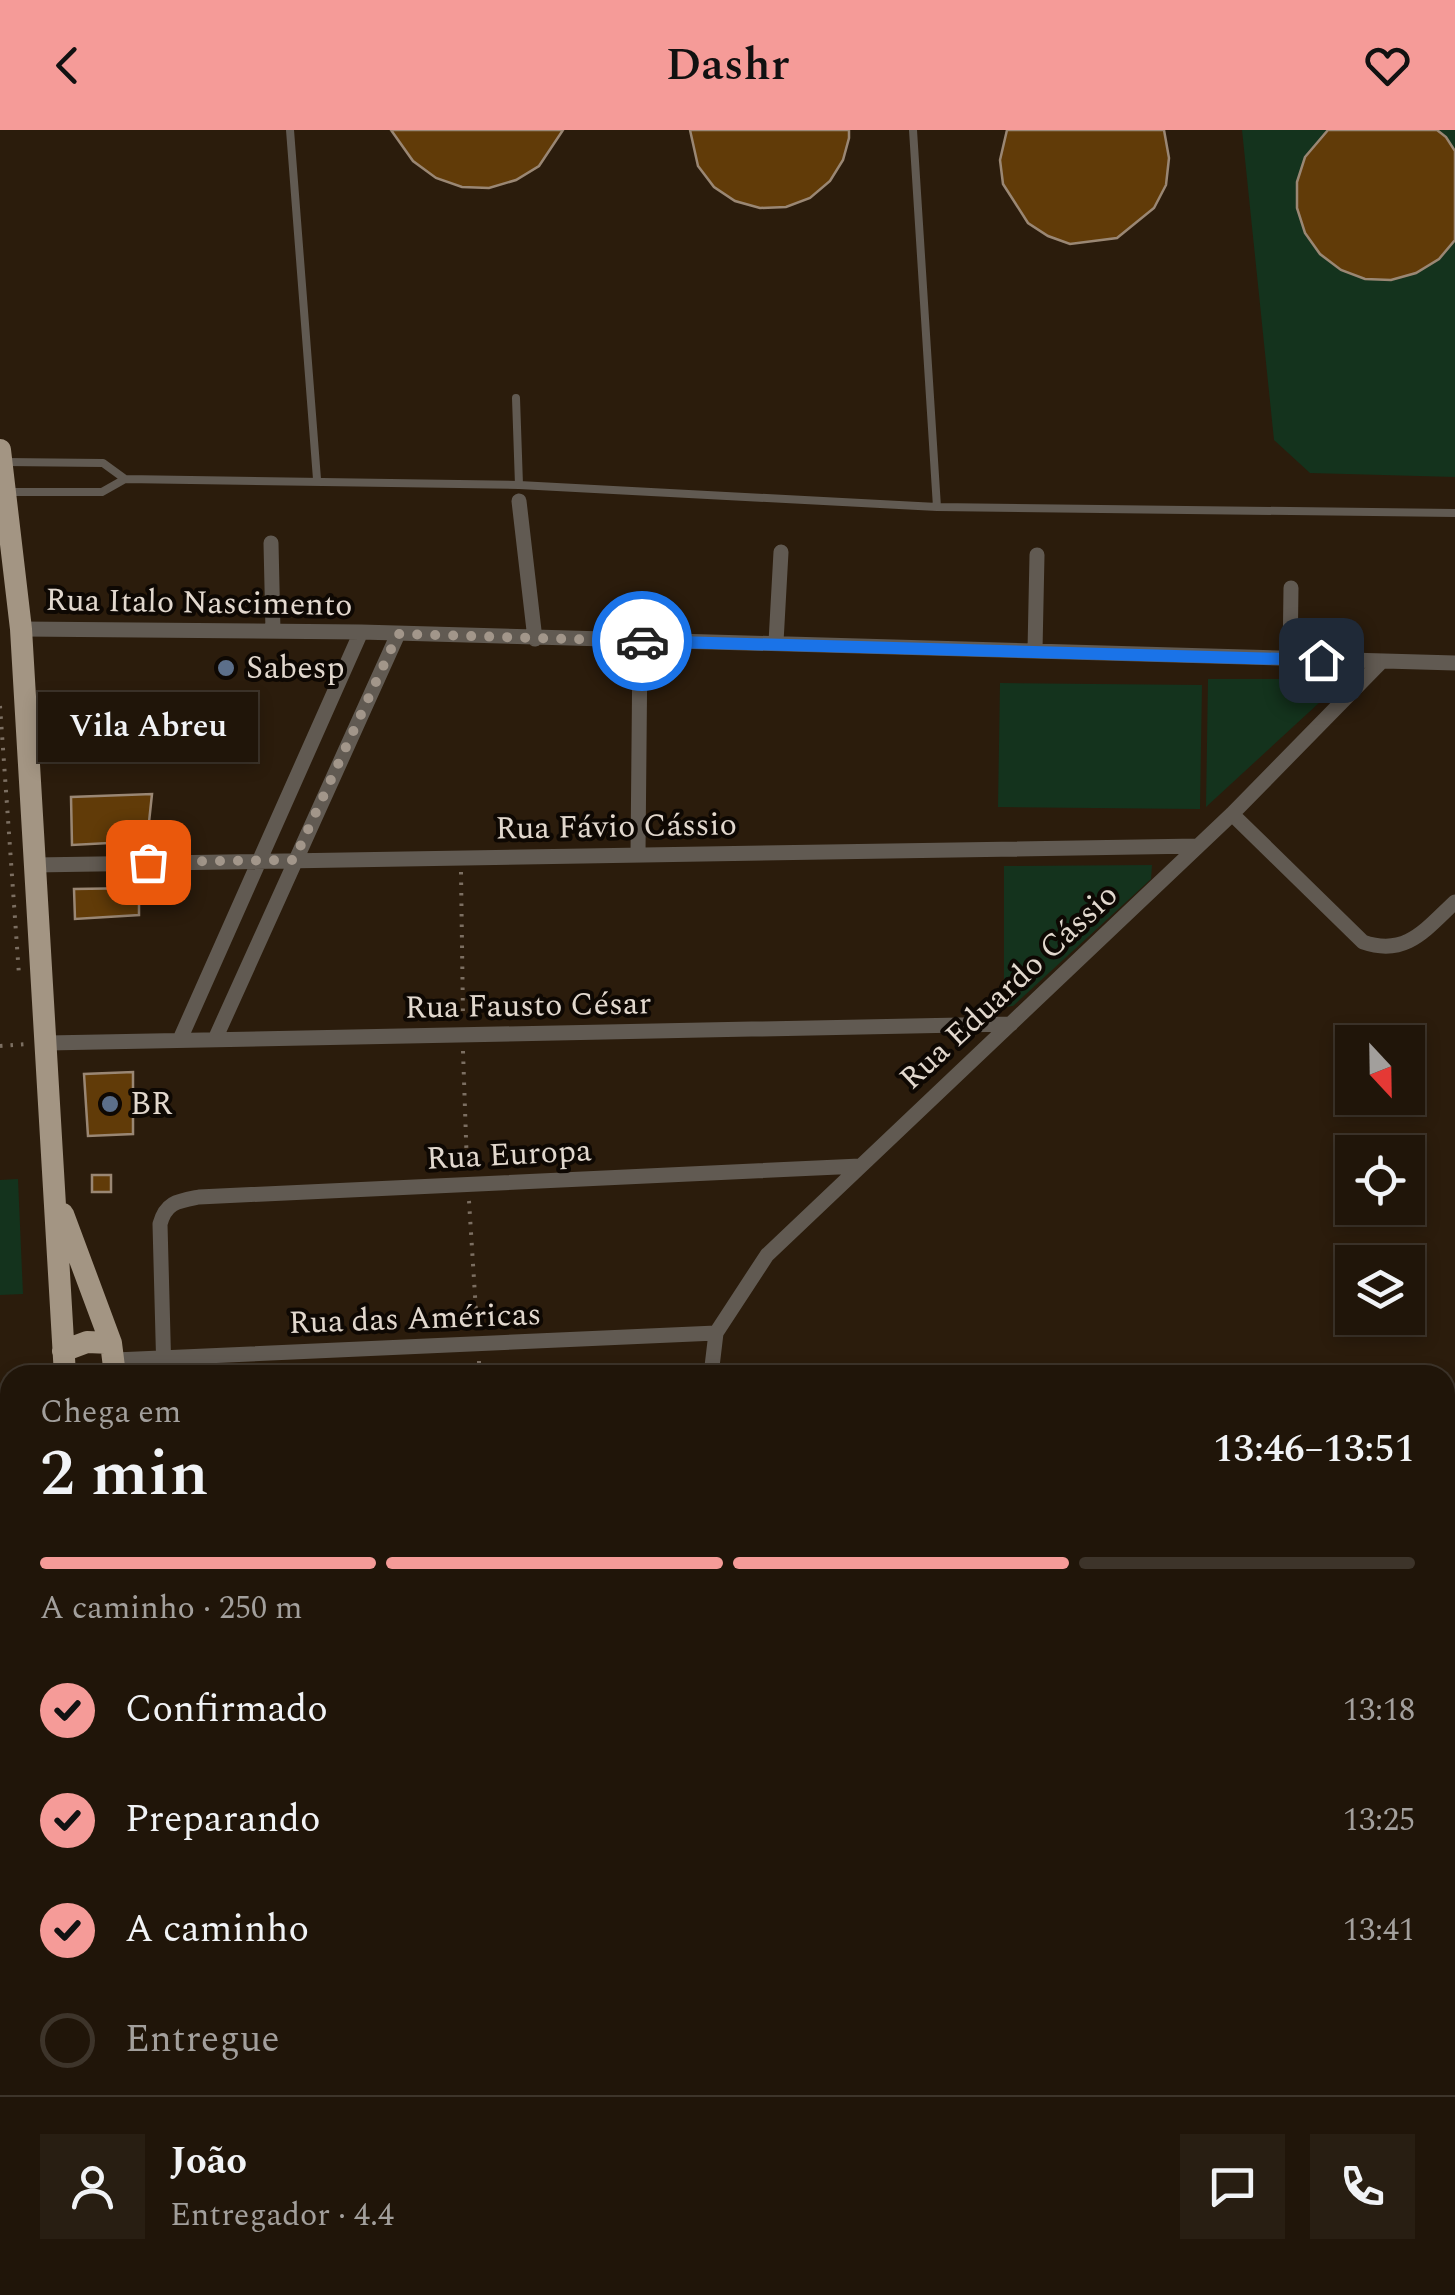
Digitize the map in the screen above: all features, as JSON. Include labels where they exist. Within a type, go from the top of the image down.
[{"type":"main road","points":[[0,450],[22,629],[64,1363]]},
{"type":"main road","points":[[57,1196],[114,1359]]},
{"type":"main road","points":[[64,1363],[87,1342],[114,1359]]},
{"type":"street","points":[[519,493],[535,640]]},
{"type":"street","points":[[271,543],[274,631]]},
{"type":"street","points":[[776,642],[781,552]]},
{"type":"street","points":[[1035,650],[1038,555]]},
{"type":"street","points":[[1290,660],[1291,588]]},
{"type":"street","name":"Rua Italo Nascimento","points":[[22,629],[361,632],[535,640],[776,642],[1455,662]]},
{"type":"street","points":[[181,1037],[361,632]]},
{"type":"street","points":[[216,1037],[398,634]]},
{"type":"street","points":[[638,853],[640,641]]},
{"type":"street","name":"Rua Eduardo Cássio","points":[[713,1365],[716,1332],[767,1254],[1232,814],[1382,662]]},
{"type":"street","points":[[1232,814],[1363,942],[1386,950],[1412,940],[1455,902]]},
{"type":"street","name":"Rua Fávio Cássio","points":[[34,865],[1198,846]]},
{"type":"street","name":"Rua Fausto César","points":[[47,1042],[1011,1024]]},
{"type":"street","name":"Rua Europa","points":[[164,1354],[160,1224],[164,1209],[198,1197],[860,1166]]},
{"type":"street","name":"Rua das Américas","points":[[114,1359],[164,1354],[479,1346],[716,1332]]},
{"type":"street","points":[[164,1354],[164,1365]]},
{"type":"street","points":[[666,2295],[691,2295]]},
{"type":"lane","points":[[290,130],[317,480]]},
{"type":"lane","points":[[913,130],[937,507]]},
{"type":"lane","points":[[516,398],[519,493]]},
{"type":"lane","points":[[1,462],[103,463],[125,479]]},
{"type":"lane","points":[[5,492],[102,492],[125,479],[317,480],[519,493],[937,507],[1455,513]]},
{"type":"path","points":[[460,857],[468,1185],[480,1365]]},
{"type":"green space","points":[[1242,130],[1455,130],[1455,477],[1310,473],[1274,440]]},
{"type":"green space","points":[[1208,679],[1334,679],[1333,690],[1206,807]]},
{"type":"green space","points":[[1000,683],[1202,685],[1200,809],[998,807]]},
{"type":"green space","points":[[1152,865],[1151,879],[1013,1006],[1004,1007],[1004,866]]},
{"type":"green space","points":[[18,1179],[23,1294],[0,1295],[0,1180]]},
{"type":"building","points":[[391,130],[563,130],[539,166],[516,180],[489,188],[462,187],[436,178],[413,161]]},
{"type":"building","points":[[690,130],[849,130],[849,138],[843,160],[830,181],[810,198],[786,207],[760,208],[735,201],[714,187],[698,166]]},
{"type":"building","points":[[1007,130],[1164,130],[1169,158],[1166,185],[1154,208],[1117,238],[1070,244],[1028,223],[1003,184],[1000,160]]},
{"type":"building","points":[[1328,130],[1437,130],[1446,137],[1455,151],[1455,240],[1439,259],[1416,273],[1391,280],[1365,279],[1341,270],[1320,254],[1305,233],[1297,208],[1297,182],[1305,157]]},
{"type":"building","points":[[152,794],[147,841],[72,845],[71,797]]},
{"type":"building","points":[[139,888],[139,915],[75,919],[74,889]]},
{"type":"building","name":"BR","points":[[133,1072],[133,1134],[88,1136],[84,1074]]},
{"type":"building","name":"BR","points":[[92,1175],[111,1175],[111,1192],[92,1192]]},
{"type":"way so far","points":[[148,862],[294,860],[398,634],[642,641]]},
{"type":"place","name":"Sabesp","points":[[226,668]]},
{"type":"place","name":"Vila Abreu","points":[[148,862]]},
{"type":"place","name":"BR","points":[[110,1104]]},
{"type":"route","points":[[642,641],[1321,660]]}]
